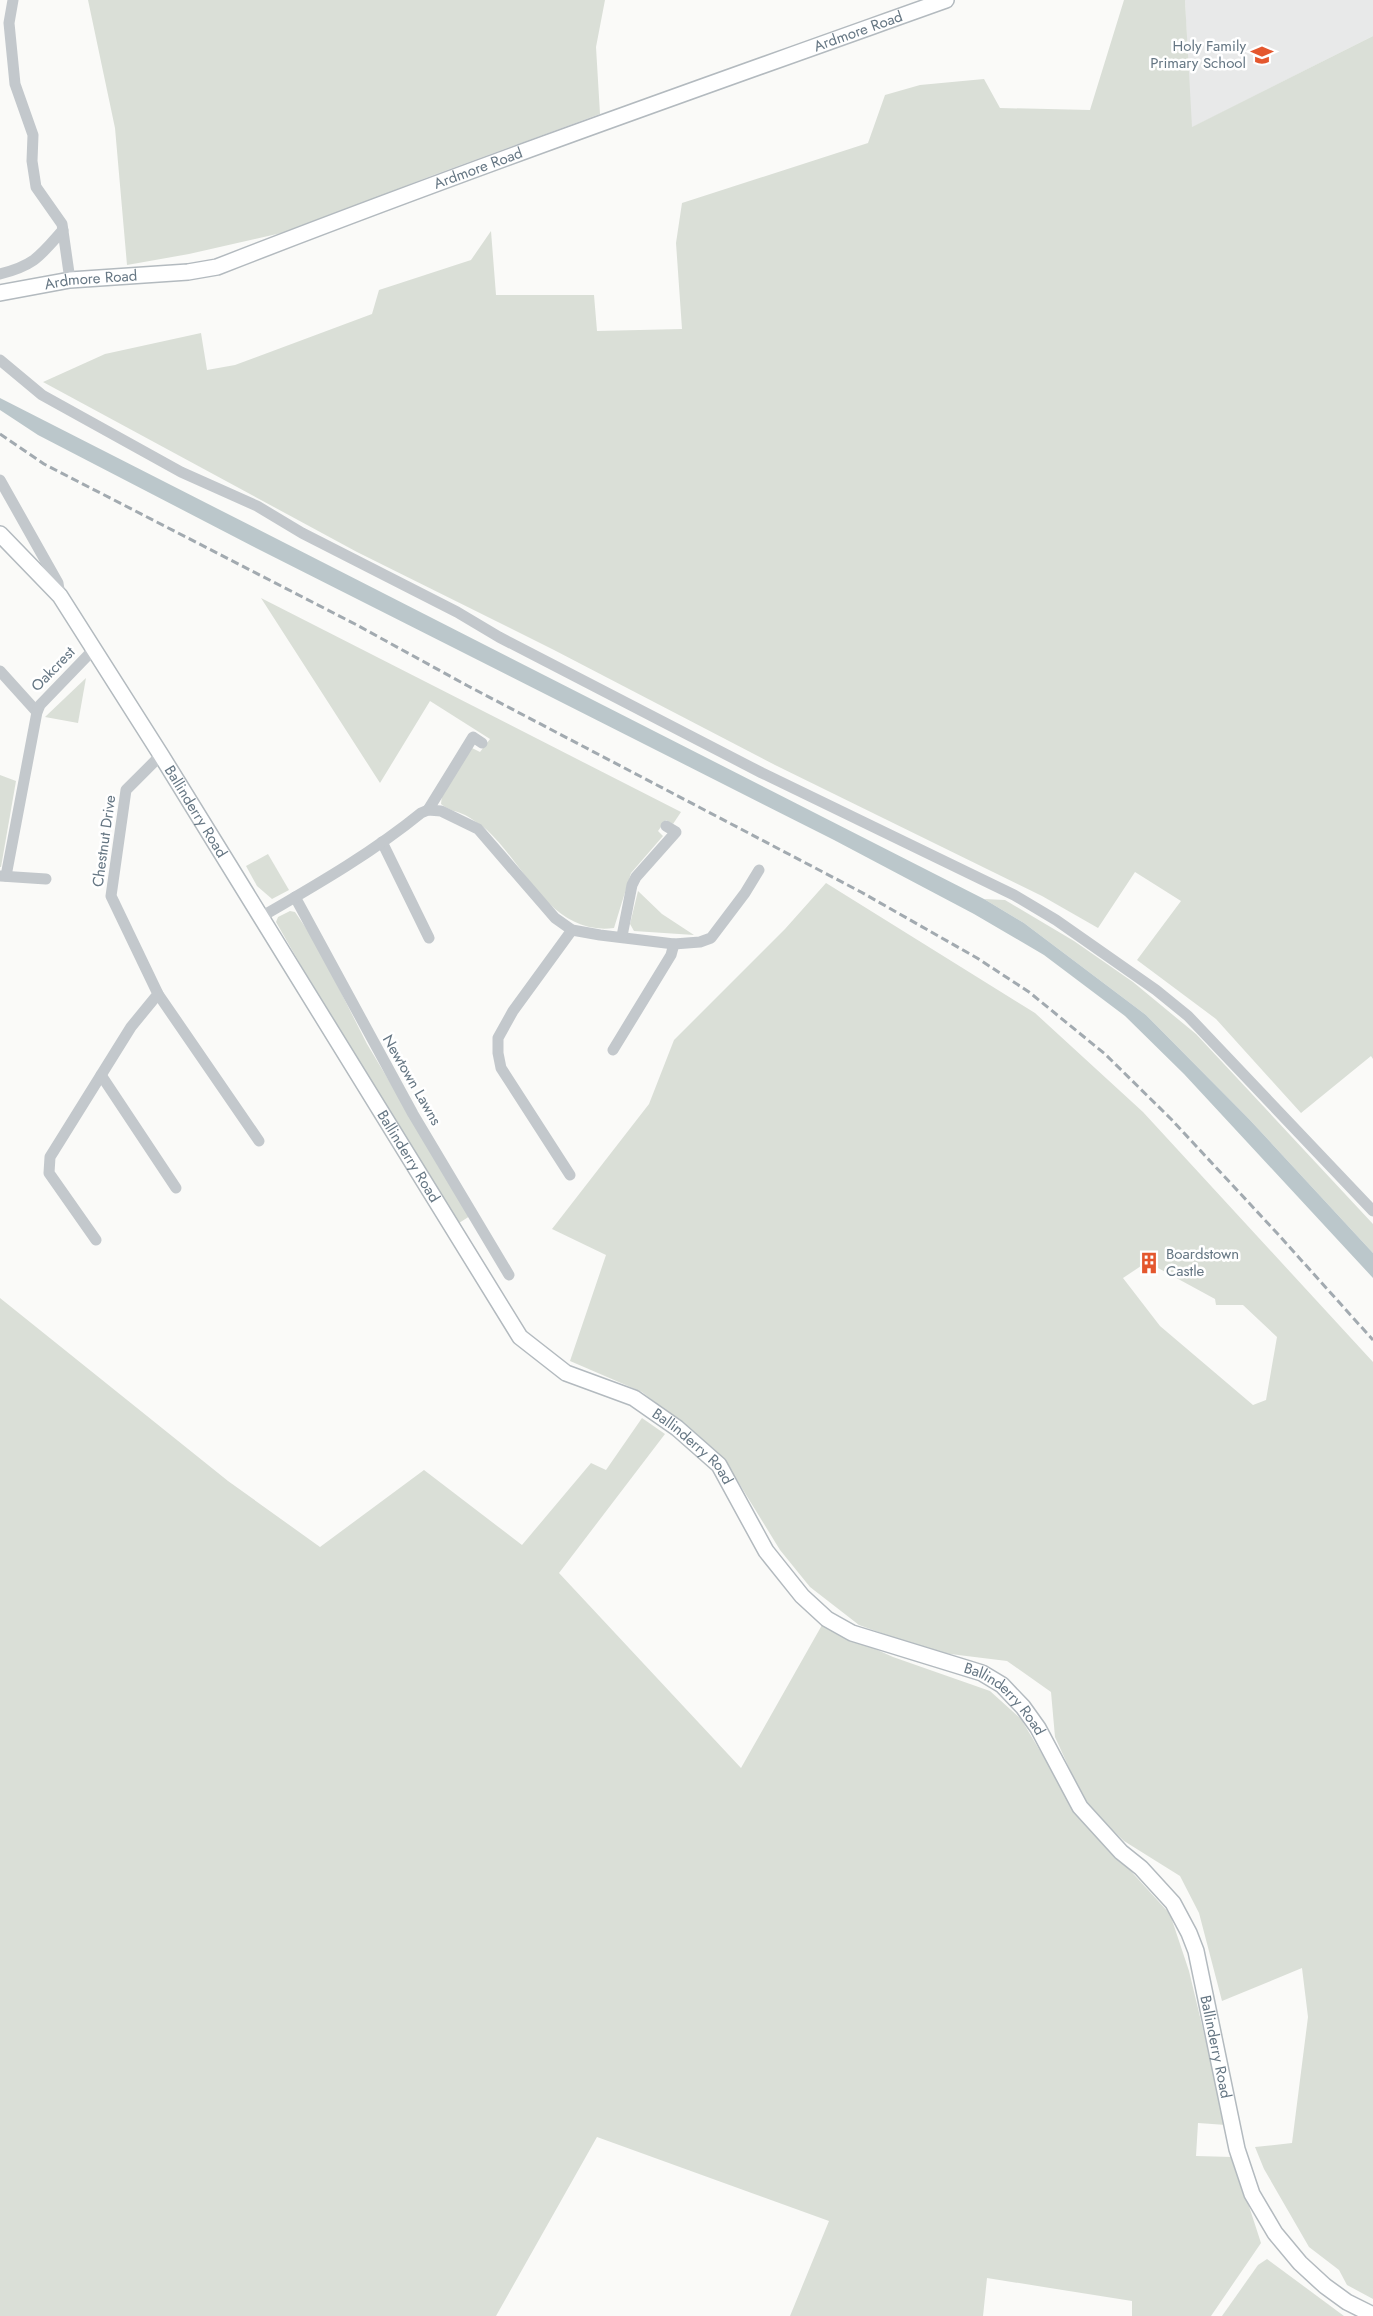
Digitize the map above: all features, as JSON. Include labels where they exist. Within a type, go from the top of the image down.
[{"type":"street","points":[[13,0],[9,23],[15,84],[33,135],[32,161],[36,187],[62,224],[70,280]]},
{"type":"street","name":"Ardmore Road","points":[[0,293],[70,280],[188,272],[217,267],[382,202],[547,141],[946,0]]},
{"type":"street","points":[[0,274],[22,268],[40,256],[63,230]]},
{"type":"street","points":[[0,360],[42,395],[181,472],[257,506],[302,533],[457,612],[499,637],[762,774],[1014,896],[1056,920],[1156,990],[1188,1016],[1373,1211]]},
{"type":"street","points":[[0,480],[58,583],[60,596]]},
{"type":"street","name":"Ballinderry Road","points":[[0,534],[60,596],[161,755],[520,1337],[566,1372],[634,1398],[676,1428],[719,1465],[766,1551],[802,1596],[827,1619],[852,1633],[982,1673],[1002,1685],[1023,1707],[1038,1728],[1080,1807],[1121,1852],[1158,1885],[1182,1917],[1196,1951],[1237,2149],[1252,2194],[1275,2233],[1300,2263],[1332,2292],[1373,2315]]},
{"type":"street","name":"Oakcrest","points":[[46,879],[3,876],[37,712],[40,705],[94,649]]},
{"type":"street","name":"Oakcrest","points":[[0,671],[37,712]]},
{"type":"street","points":[[428,810],[473,737],[482,743]]},
{"type":"street","name":"Chestnut Drive","points":[[161,755],[126,790],[111,896],[158,994],[259,1141]]},
{"type":"street","points":[[261,917],[382,842],[421,813],[428,810],[441,811],[478,829],[555,918],[572,930],[674,944],[700,942],[711,938],[745,893],[759,870]]},
{"type":"street","points":[[622,936],[632,885],[636,877],[676,832],[666,826]]},
{"type":"street","points":[[382,842],[429,938]]},
{"type":"street","name":"Newtown Lawns","points":[[295,897],[413,1114],[509,1275]]},
{"type":"street","points":[[570,1175],[501,1068],[498,1038],[513,1011],[572,930]]},
{"type":"street","points":[[613,1050],[671,955],[674,944]]},
{"type":"street","points":[[96,1240],[49,1174],[50,1157],[131,1027],[158,994]]},
{"type":"street","points":[[101,1075],[176,1188]]},
{"type":"shaded area","points":[[88,0],[605,0],[596,47],[600,114],[431,176],[290,231],[189,254],[127,265],[115,128]]},
{"type":"shaded area","points":[[1124,0],[1185,0],[1192,127],[1373,36],[1373,1059],[1371,1056],[1301,1113],[1216,1019],[1137,960],[1181,901],[1135,872],[1098,928],[1042,896],[775,765],[554,650],[357,552],[43,382],[105,354],[201,333],[207,370],[235,365],[372,314],[379,290],[471,260],[491,231],[496,295],[594,295],[597,331],[682,329],[676,243],[682,203],[868,143],[885,95],[920,85],[984,79],[1000,108],[1090,110]]},
{"type":"shaded area","name":"Holy Family Primary School","points":[[1185,0],[1373,0],[1373,36],[1191,128]]},
{"type":"shaded area","points":[[0,398],[984,899],[1024,923],[1146,1015],[1249,1119],[1373,1253],[1373,1278],[1184,1074],[1125,1016],[1044,955],[974,914],[834,840],[258,549],[38,435],[0,410]]},
{"type":"shaded area","points":[[261,598],[681,812],[673,824],[666,820],[658,831],[663,836],[631,873],[614,928],[592,928],[573,921],[556,910],[487,830],[465,815],[450,810],[441,804],[442,795],[472,748],[480,752],[490,739],[430,701],[380,783]]},
{"type":"shaded area","points":[[86,678],[78,723],[45,717]]},
{"type":"shaded area","points":[[0,775],[16,781],[1,867],[0,867]]},
{"type":"shaded area","points":[[268,854],[289,890],[272,899],[257,886],[246,866]]},
{"type":"shaded area","points":[[826,883],[1035,1013],[1143,1112],[1373,1362],[1373,2299],[1347,2285],[1339,2270],[1309,2247],[1264,2169],[1255,2147],[1292,2143],[1308,2017],[1302,1968],[1222,2001],[1199,1913],[1180,1876],[1124,1841],[1086,1805],[1055,1737],[1051,1692],[1007,1661],[934,1652],[859,1625],[810,1587],[780,1550],[737,1480],[714,1449],[642,1392],[570,1361],[606,1255],[552,1229],[649,1104],[674,1040],[785,929]],"holes":[[[1147,1262],[1215,1299],[1216,1305],[1243,1305],[1277,1337],[1266,1400],[1253,1405],[1160,1326],[1123,1278]]]},
{"type":"shaded area","points":[[638,891],[662,914],[694,935],[634,931],[630,924]]},
{"type":"shaded area","points":[[984,899],[1005,900],[1074,941],[1133,982],[1196,1034],[1373,1224],[1373,1253],[1249,1119],[1146,1015],[1024,923]]},
{"type":"shaded area","points":[[290,911],[295,912],[316,943],[367,1044],[470,1216],[459,1223],[276,922],[278,917]]},
{"type":"shaded area","points":[[0,1298],[228,1481],[320,1547],[424,1470],[522,1545],[591,1463],[606,1470],[642,1418],[665,1434],[559,1573],[741,1768],[822,1625],[893,1657],[990,1691],[1021,1719],[1076,1811],[1170,1914],[1189,1971],[1226,2125],[1198,2123],[1196,2156],[1233,2157],[1261,2243],[1211,2316],[1132,2316],[1132,2301],[987,2278],[983,2316],[790,2316],[829,2221],[597,2137],[496,2316],[0,2316]]},
{"type":"shaded area","points":[[1267,2259],[1344,2316],[1222,2316],[1258,2265]]},
{"type":"railway","points":[[0,434],[44,464],[355,624],[468,686],[861,892],[977,958],[1029,992],[1105,1054],[1171,1119],[1373,1340]]},
{"type":"place","name":"Holy Family Primary School","points":[[1262,55]]},
{"type":"place","name":"Boardstown Castle","points":[[1149,1263]]}]
